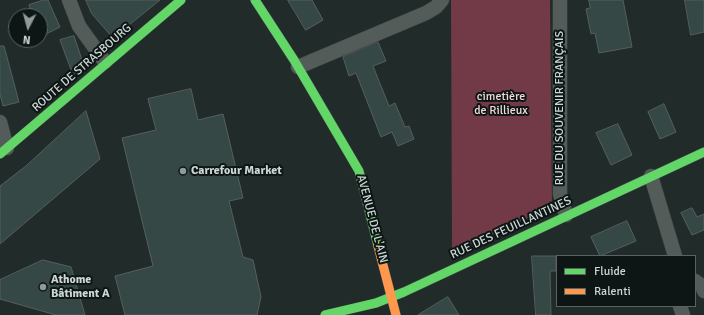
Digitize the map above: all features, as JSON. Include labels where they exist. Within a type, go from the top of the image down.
[{"type":"street","points":[[69,0],[79,26],[106,62]]},
{"type":"street","name":"ROUTE DE STRASBOURG","points":[[4,151],[106,62],[181,0]]},
{"type":"street","points":[[298,67],[426,13],[436,7],[442,0]]},
{"type":"street","name":"RUE DU SOUVENIR FRANÇAIS","points":[[560,0],[560,194],[566,215]]},
{"type":"street","name":"AVENUE DE L'AIN","points":[[258,1],[360,171],[396,315]]},
{"type":"street","points":[[0,122],[4,151]]},
{"type":"street","name":"RUE DES FEUILLANTINES","points":[[325,315],[376,303],[704,152]]},
{"type":"street","points":[[651,176],[675,255]]},
{"type":"street","points":[[696,282],[702,286],[704,291]]},
{"type":"green space","name":"cimetière de Rillieux","points":[[451,0],[550,0],[552,207],[452,253]]},
{"type":"building","points":[[48,0],[60,27],[48,33],[48,8],[30,8],[29,5]]},
{"type":"building","points":[[86,0],[160,0],[113,38],[92,14]]},
{"type":"building","points":[[288,0],[312,0],[323,20],[306,30]]},
{"type":"building","points":[[589,0],[623,0],[632,47],[599,53],[595,33],[591,34],[586,9],[590,8]]},
{"type":"building","points":[[685,0],[704,0],[704,32],[691,35]]},
{"type":"building","points":[[74,36],[84,66],[73,75],[60,40]]},
{"type":"building","points":[[378,42],[386,61],[373,66],[389,106],[395,103],[405,127],[409,126],[414,139],[398,146],[392,132],[381,137],[356,73],[349,76],[343,57]]},
{"type":"building","points":[[0,46],[4,46],[19,102],[3,106],[0,94]]},
{"type":"building","name":"Carrefour Market","points":[[191,89],[198,120],[223,114],[243,198],[229,201],[243,257],[253,260],[261,297],[257,315],[125,315],[115,276],[153,266],[122,138],[156,130],[148,99]]},
{"type":"building","points":[[664,104],[676,132],[660,139],[648,112]]},
{"type":"building","points":[[86,111],[100,159],[0,244],[0,186],[26,166]]},
{"type":"building","points":[[618,124],[632,155],[611,165],[596,133]]},
{"type":"building","points":[[692,208],[697,217],[704,214],[704,230],[692,235],[681,213]]},
{"type":"building","points":[[627,221],[636,241],[600,255],[591,237]]},
{"type":"building","points":[[532,256],[556,256],[556,271],[550,271],[551,315],[536,315]]},
{"type":"building","name":"Athome Bâtiment A","points":[[43,260],[71,267],[85,315],[56,315],[0,299],[0,280]]},
{"type":"building","points":[[448,297],[459,315],[418,315]]},
{"type":"traffic: fast","points":[[0,154],[181,0]]},
{"type":"traffic: fast","points":[[255,0],[294,60],[359,171],[378,246]]},
{"type":"traffic: fast","points":[[325,315],[376,303],[404,292],[704,152]]},
{"type":"traffic: slow","points":[[378,246],[396,315]]},
{"type":"place","name":"Carrefour Market","points":[[183,171]]},
{"type":"place","name":"Athome Bâtiment A","points":[[43,287]]}]
